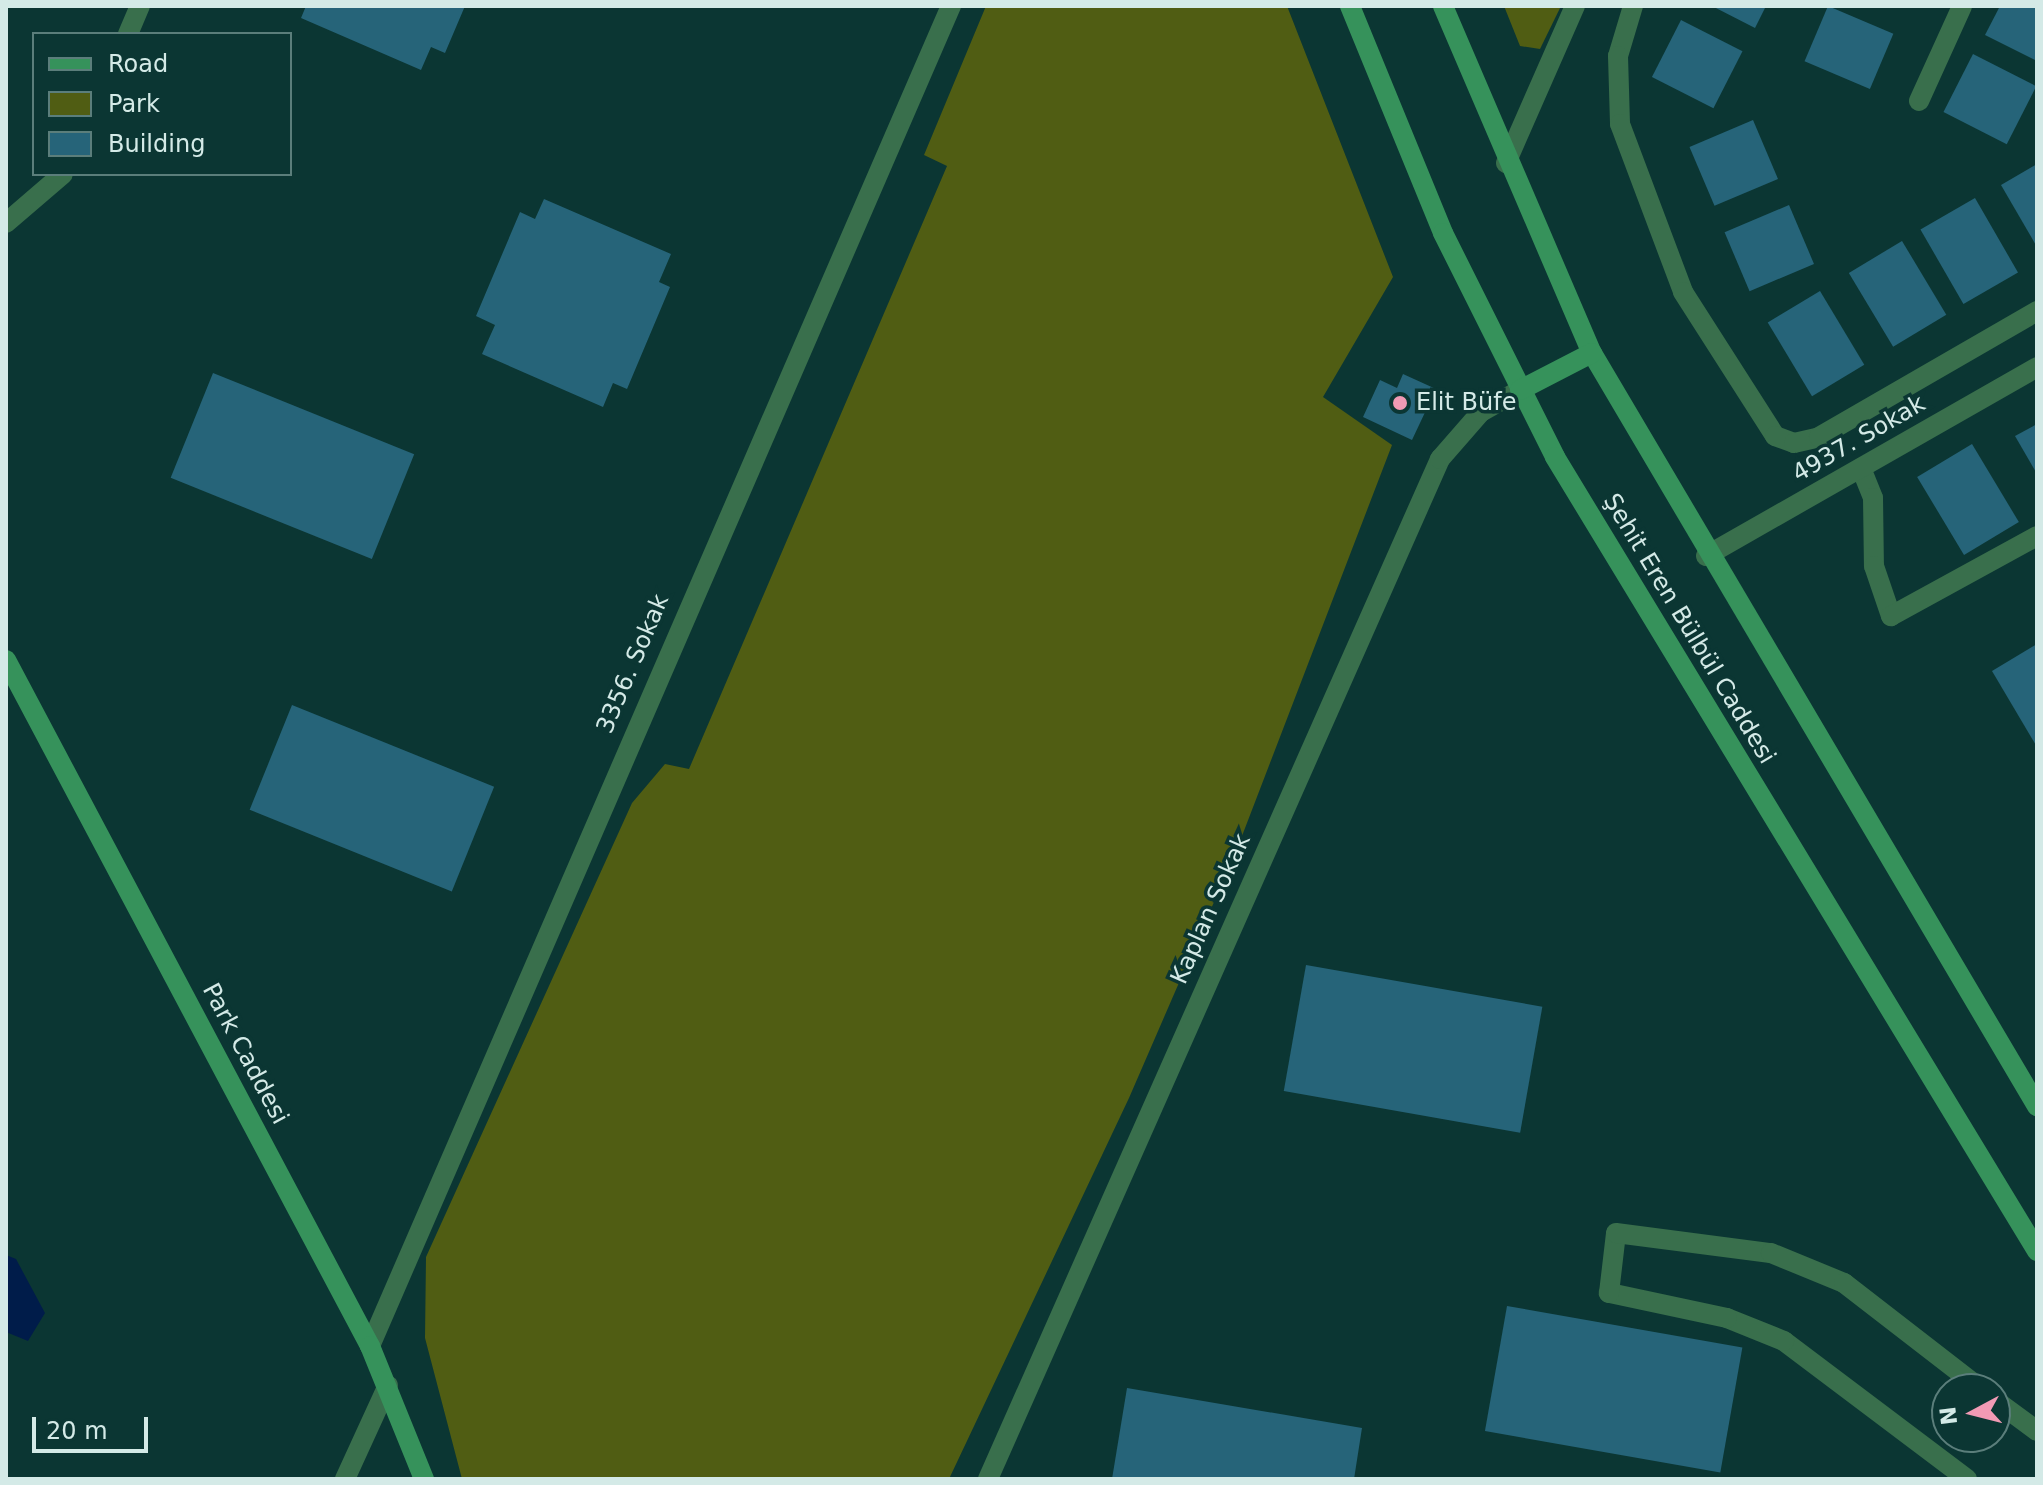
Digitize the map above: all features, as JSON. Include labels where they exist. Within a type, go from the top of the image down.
[{"type":"main road","name":"Şehit Eren Bülbül Caddesi","points":[[1350,6],[1443,233],[1520,390],[2037,1251]]},
{"type":"main road","points":[[1443,6],[1506,163],[1592,353],[1706,556],[2037,1106]]},
{"type":"main road","points":[[1520,390],[1592,353]]},
{"type":"main road","name":"Park Caddesi","points":[[7,668],[370,1346],[424,1479]]},
{"type":"street","points":[[129,32],[140,6]]},
{"type":"street","name":"3356. Sokak","points":[[370,1346],[951,6]]},
{"type":"street","points":[[1506,163],[1575,6]]},
{"type":"street","points":[[1633,6],[1618,56],[1620,124],[1683,292],[1775,436],[1794,443],[1819,437],[2037,311]]},
{"type":"street","points":[[1919,101],[1962,6]]},
{"type":"street","points":[[7,220],[61,176]]},
{"type":"street","name":"4937. Sokak","points":[[1706,556],[2037,367]]},
{"type":"street","name":"Kaplan Sokak","points":[[988,1479],[1440,459],[1481,412],[1520,390]]},
{"type":"street","points":[[1861,468],[1873,498],[1874,566],[1891,616],[2037,536]]},
{"type":"street","points":[[1931,1452],[1784,1341],[1727,1318],[1609,1293],[1616,1233],[1771,1253],[1844,1283],[1960,1373]]},
{"type":"street","points":[[345,1479],[388,1385]]},
{"type":"street","points":[[2011,1412],[2037,1431]]},
{"type":"street","points":[[1933,1453],[1967,1479]]},
{"type":"green space","points":[[986,6],[1287,6],[1393,277],[1323,397],[1392,445],[1237,849],[1129,1098],[949,1479],[462,1479],[425,1338],[426,1257],[632,803],[665,764],[689,769],[947,166],[924,155]]},
{"type":"green space","points":[[1504,6],[1561,6],[1540,49],[1520,46]]},
{"type":"water","points":[[6,1255],[16,1259],[45,1313],[28,1341],[6,1332]]},
{"type":"building","points":[[306,6],[465,6],[445,53],[431,47],[421,70],[301,18]]},
{"type":"building","points":[[1712,6],[1766,6],[1755,28]]},
{"type":"building","points":[[1828,6],[1893,34],[1870,89],[1805,61]]},
{"type":"building","points":[[2000,6],[2037,6],[2037,61],[1985,35]]},
{"type":"building","points":[[1681,20],[1742,51],[1713,108],[1652,77]]},
{"type":"building","points":[[1973,54],[2036,86],[2007,144],[1943,112]]},
{"type":"building","points":[[1753,120],[1778,179],[1714,206],[1689,147]]},
{"type":"building","points":[[2037,164],[2037,247],[2001,185]]},
{"type":"building","points":[[1975,198],[2018,272],[1963,304],[1920,230]]},
{"type":"building","points":[[544,199],[671,254],[659,282],[670,287],[627,389],[613,383],[603,407],[482,354],[495,325],[476,316],[520,212],[535,219]]},
{"type":"building","points":[[1789,205],[1814,264],[1750,291],[1725,232]]},
{"type":"building","points":[[1902,241],[1946,315],[1893,347],[1849,273]]},
{"type":"building","points":[[1820,291],[1864,365],[1812,396],[1768,322]]},
{"type":"building","points":[[213,373],[414,454],[372,559],[171,478]]},
{"type":"building","name":"Elit Büfe","points":[[1403,374],[1436,389],[1412,440],[1363,417],[1380,380],[1397,388]]},
{"type":"building","points":[[2037,424],[2037,474],[2015,436]]},
{"type":"building","points":[[1972,444],[2019,522],[1964,555],[1917,477]]},
{"type":"building","points":[[2037,644],[2037,747],[1992,671]]},
{"type":"building","points":[[292,705],[494,787],[452,891],[250,810]]},
{"type":"building","points":[[1306,965],[1542,1007],[1520,1133],[1284,1091]]},
{"type":"building","points":[[1507,1306],[1742,1348],[1720,1473],[1485,1431]]},
{"type":"building","points":[[1127,1388],[1362,1428],[1354,1479],[1112,1479]]},
{"type":"place","name":"Elit Büfe","points":[[1400,403]]}]
